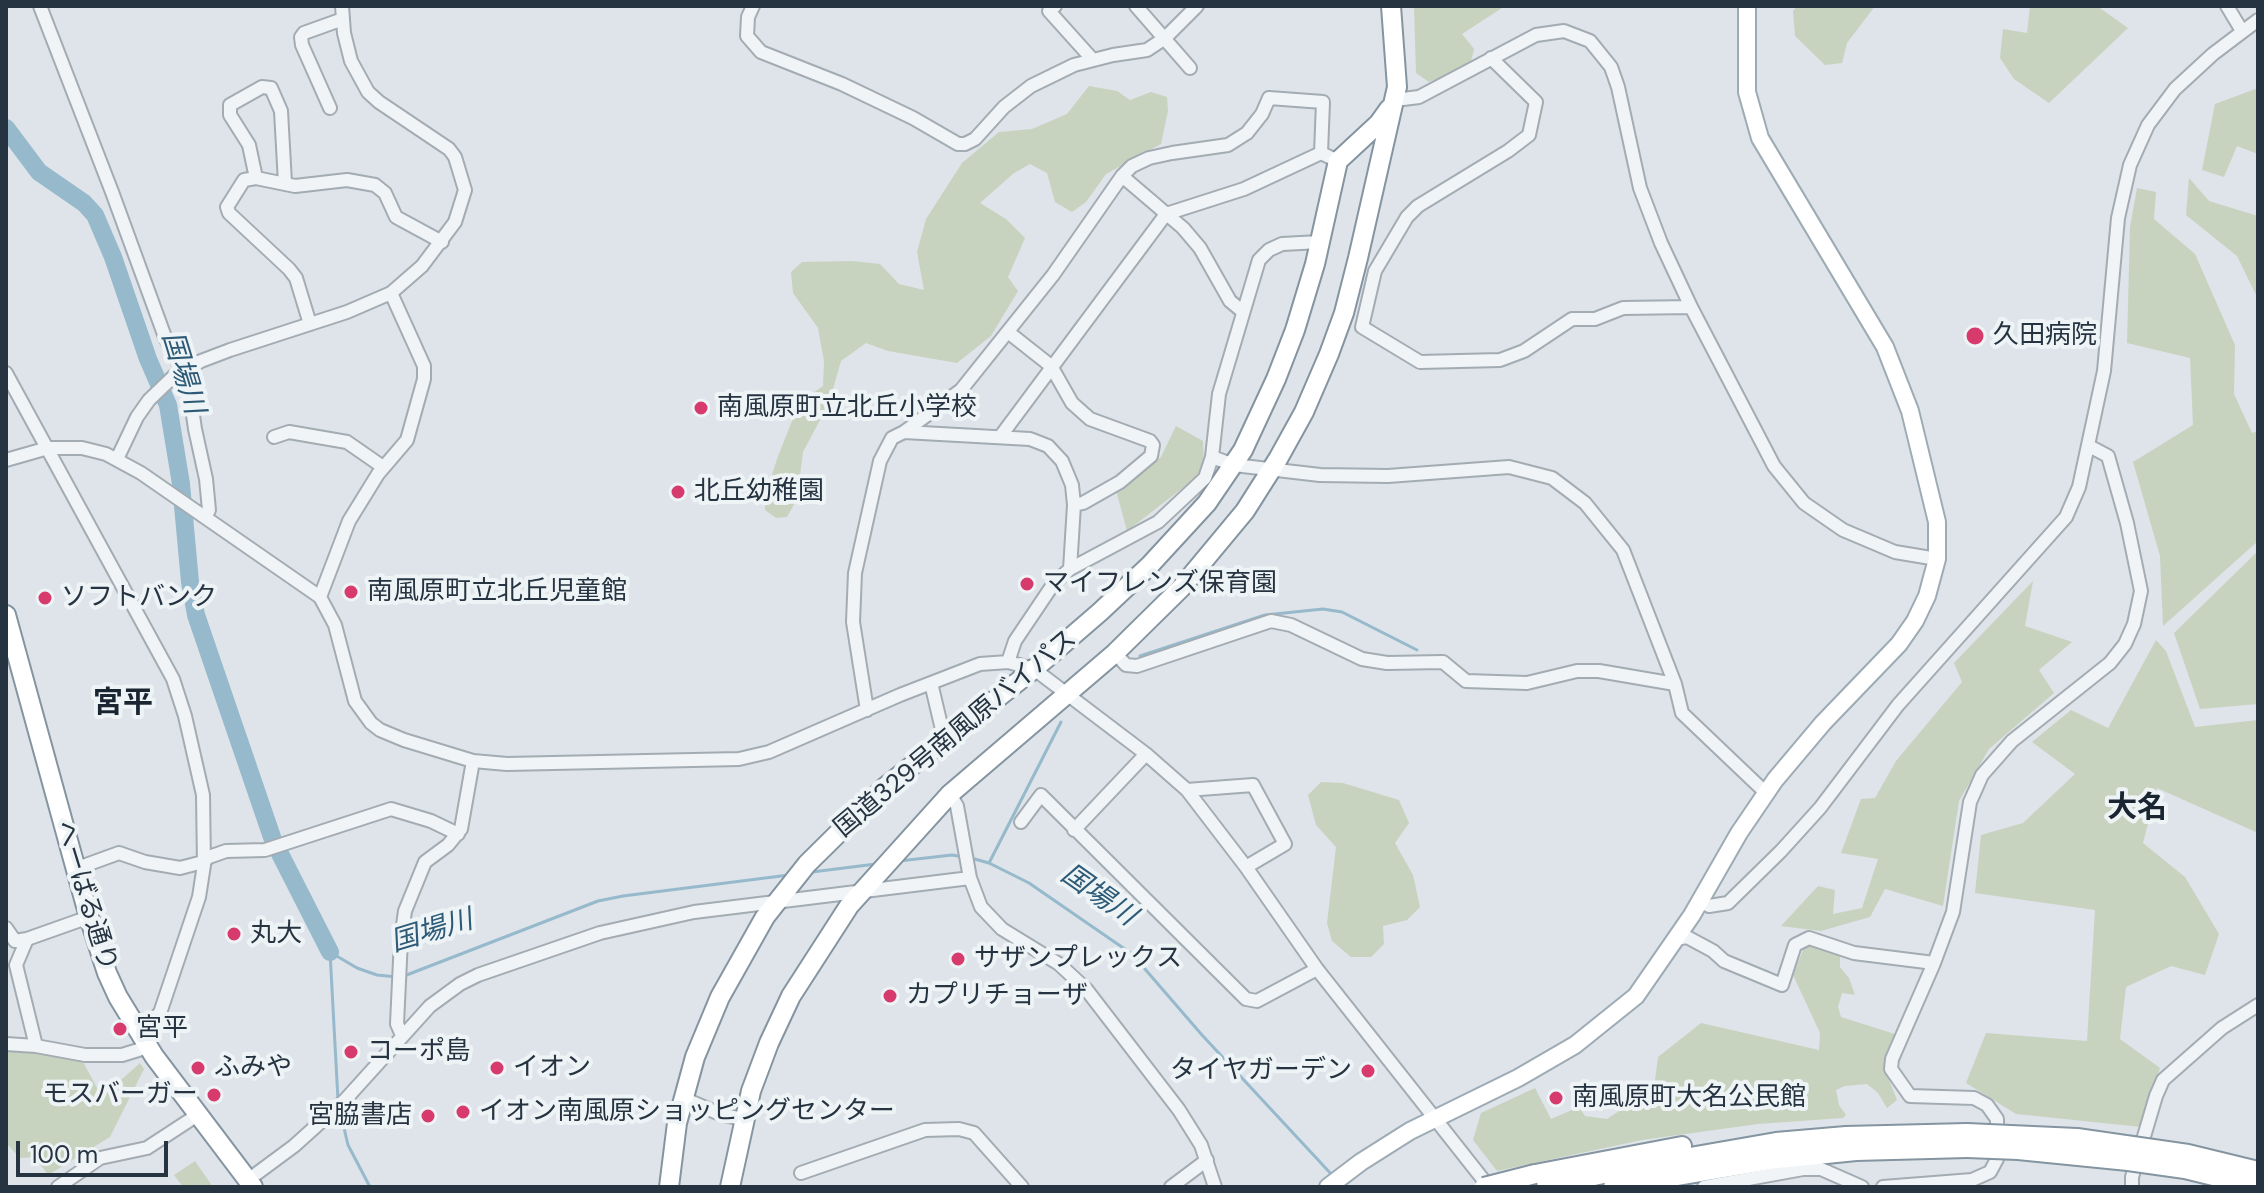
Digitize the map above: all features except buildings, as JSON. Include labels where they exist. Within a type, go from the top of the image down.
[{"type":"highway","name":"国道329号南風原バイパス","points":[[730,1187],[744,1119],[769,1043],[785,1008],[823,945],[862,891],[950,794],[1115,653],[1202,564],[1245,511],[1271,471],[1317,383],[1344,313],[1395,100],[1397,73],[1391,6]]},
{"type":"highway","points":[[1329,157],[1379,123],[1395,100]]},
{"type":"highway","name":"国道329号南風原バイパス","points":[[669,1187],[673,1146],[695,1057],[741,955],[789,885],[885,787],[1034,669],[1150,565],[1207,503],[1234,465],[1276,379],[1303,307],[1330,188],[1329,157]]},
{"type":"highway","name":"へーばる通り","points":[[6,615],[75,869],[107,973],[144,1040],[251,1184]]},
{"type":"highway","points":[[1486,1187],[1649,1150],[1744,1137],[1776,1142],[2104,1142],[2188,1154],[2258,1171]]},
{"type":"highway","points":[[1967,1141],[2018,1150],[2185,1169],[2258,1187]]},
{"type":"highway","points":[[1544,1187],[1644,1165],[1776,1142]]},
{"type":"highway","points":[[1613,1187],[1851,1143]]},
{"type":"main road","points":[[1328,1187],[1390,1143],[1551,1060],[1604,1025],[1636,996],[1701,902],[1739,833],[1766,793],[1804,744],[1907,633],[1927,596],[1937,559],[1937,522],[1910,411],[1898,375],[1863,308],[1767,153],[1754,124],[1747,92],[1747,6]]},
{"type":"street","points":[[40,6],[179,373],[206,479],[209,510],[201,513]]},
{"type":"street","points":[[753,6],[748,17],[747,36],[761,52],[842,84],[913,118],[958,144],[975,139],[1004,107],[1031,86],[1074,65],[1147,50],[1165,38],[1197,6]]},
{"type":"street","points":[[1055,6],[1049,11],[1093,60]]},
{"type":"street","points":[[1136,6],[1190,68]]},
{"type":"street","points":[[2227,6],[2242,31]]},
{"type":"street","points":[[117,459],[137,417],[149,400],[179,373],[230,350],[347,312],[391,293],[422,266],[455,222],[465,197],[460,166],[449,149],[368,92],[351,61],[342,12],[301,37],[330,108]]},
{"type":"street","points":[[1701,902],[1709,906],[1728,903],[1820,808],[1898,705],[2066,517],[2074,501],[2089,446],[2104,371],[2118,218],[2130,165],[2159,108],[2192,73],[2258,20]]},
{"type":"street","points":[[1395,100],[1419,97],[1526,39],[1551,31],[1577,35],[1590,41],[1611,67],[1640,188],[1661,243],[1774,466],[1804,503],[1822,518],[1867,543],[1895,552],[1937,559]]},
{"type":"street","points":[[1491,58],[1536,102],[1529,135],[1418,206],[1407,217],[1375,271],[1362,327],[1420,362],[1500,360],[1524,351],[1572,319],[1595,319],[1623,308],[1691,307]]},
{"type":"street","points":[[256,178],[249,145],[230,115],[230,105],[262,87],[271,88],[281,111],[285,183]]},
{"type":"street","points":[[867,710],[853,622],[855,573],[880,461],[892,438],[961,390],[1053,275],[1132,166],[1149,158],[1228,145],[1247,133],[1262,114],[1269,98],[1323,102],[1329,157],[1166,214],[1000,437]]},
{"type":"street","points":[[1122,176],[1183,228],[1200,248],[1230,301],[1242,311]]},
{"type":"street","points":[[310,324],[296,278],[229,213],[227,207],[244,180],[256,178],[295,186],[347,180],[375,185],[385,193],[396,217],[442,242]]},
{"type":"street","points":[[1008,662],[1015,641],[1054,583],[1070,569],[1158,522],[1205,478],[1212,457],[1219,394],[1259,260],[1269,250],[1282,244],[1320,242]]},
{"type":"street","points":[[320,597],[349,521],[383,467],[407,440],[425,372],[391,293]]},
{"type":"street","points":[[1008,332],[1051,366],[1072,403],[1090,419],[1150,441],[1153,445],[1151,456],[1120,482],[1074,505]]},
{"type":"street","points":[[6,373],[173,679],[203,795],[203,862],[199,897],[160,1013],[144,1040],[122,1055],[85,1055],[6,1044]]},
{"type":"street","points":[[274,437],[289,432],[347,442],[383,467]]},
{"type":"street","points":[[904,432],[1030,439],[1048,446],[1062,461],[1072,485],[1074,505],[1070,569]]},
{"type":"street","points":[[1883,1187],[1972,1180],[1990,1172],[1997,1159],[1997,1119],[1987,1105],[1974,1098],[1910,1096],[1891,1069],[1892,1059],[1953,912],[1968,812],[1982,775],[2012,741],[2110,663],[2125,644],[2139,609],[2141,591],[2136,563],[2108,456],[2089,446]]},
{"type":"street","points":[[6,460],[48,448],[82,448],[117,459],[163,487],[320,597],[335,625],[355,701],[371,723],[412,743],[473,761],[507,764],[725,761],[769,752],[980,664],[1008,662],[1034,669],[1146,754],[1187,790],[1246,867],[1317,969],[1486,1187]]},
{"type":"street","points":[[1212,457],[1234,465],[1320,475],[1388,476],[1509,467],[1552,478],[1585,503],[1623,550],[1675,684],[1682,713],[1766,793]]},
{"type":"street","points":[[1115,653],[1126,665],[1137,666],[1271,621],[1291,625],[1362,659],[1387,663],[1443,662],[1466,681],[1527,683],[1577,671],[1599,671],[1675,684]]},
{"type":"street","points":[[931,683],[945,742]]},
{"type":"street","points":[[1074,830],[1146,754]]},
{"type":"street","points":[[402,1035],[397,1024],[405,911],[425,862],[458,834],[473,761]]},
{"type":"street","points":[[1187,790],[1253,785],[1285,844],[1246,867]]},
{"type":"street","points":[[950,794],[957,806],[975,895],[991,920],[1059,964],[1086,989],[1179,1110],[1207,1160],[1215,1187]]},
{"type":"street","points":[[1021,822],[1041,795],[1246,999],[1257,1001],[1317,969]]},
{"type":"street","points":[[75,869],[119,853],[145,862],[180,868],[226,851],[265,850],[391,809],[431,821],[458,834]]},
{"type":"street","points":[[251,1184],[321,1124],[402,1035],[446,994],[498,967],[600,933],[694,912],[970,874]]},
{"type":"street","points":[[6,928],[15,941],[89,917]]},
{"type":"street","points":[[1676,939],[1687,937],[1713,951],[1724,961],[1782,985],[1795,945],[1809,938],[1854,953],[1934,963]]},
{"type":"street","points":[[27,939],[16,965],[36,1046]]},
{"type":"street","points":[[2132,1187],[2132,1177],[2163,1080],[2222,1028],[2258,1005]]},
{"type":"street","points":[[683,1098],[722,1115],[744,1119]]},
{"type":"street","points":[[58,1187],[100,1158],[147,1148],[199,1114]]},
{"type":"street","points":[[801,1173],[925,1130],[959,1129],[974,1133],[1022,1187]]},
{"type":"street","points":[[1171,1187],[1207,1160]]},
{"type":"street","points":[[1704,1187],[1803,1169],[1821,1169],[1862,1187]]},
{"type":"green space","points":[[1414,6],[1505,6],[1462,34],[1474,49],[1471,61],[1429,82],[1416,73]]},
{"type":"green space","points":[[1797,6],[1875,6],[1847,43],[1842,63],[1825,65],[1795,36],[1793,11]]},
{"type":"green space","points":[[2030,6],[2097,6],[2128,28],[2049,103],[2014,79],[2000,58],[2003,29],[2027,33]]},
{"type":"green space","points":[[1089,86],[1117,91],[1130,100],[1151,92],[1167,97],[1168,111],[1161,144],[1106,174],[1086,202],[1072,212],[1055,202],[1047,173],[1030,164],[1014,173],[980,203],[1006,219],[1025,238],[1008,277],[1018,291],[991,336],[957,363],[888,351],[866,343],[841,361],[829,403],[803,452],[797,499],[787,517],[776,518],[765,510],[766,494],[777,459],[799,403],[823,386],[824,361],[818,328],[793,293],[791,272],[802,262],[880,264],[899,284],[924,290],[917,252],[926,219],[962,163],[999,132],[1032,129],[1067,114]]},
{"type":"green space","points":[[2258,88],[2258,154],[2237,146],[2224,177],[2202,170],[2215,104]]},
{"type":"green space","points":[[2189,178],[2209,201],[2258,216],[2258,299],[2237,256],[2186,215]]},
{"type":"green space","points":[[2137,188],[2156,192],[2154,219],[2195,254],[2235,345],[2234,394],[2252,433],[2258,431],[2258,541],[2163,626],[2160,556],[2133,462],[2193,425],[2190,358],[2127,343],[2130,227]]},
{"type":"green space","points":[[1176,426],[1203,441],[1204,466],[1193,480],[1127,531],[1116,490],[1161,457]]},
{"type":"green space","points":[[2258,551],[2258,704],[2200,709],[2174,633]]},
{"type":"green space","points":[[2033,581],[2025,626],[2072,642],[2039,670],[2054,693],[1989,749],[1959,801],[1943,906],[1885,889],[1870,917],[1821,931],[1781,926],[1818,886],[1835,890],[1833,914],[1862,908],[1878,859],[1841,853],[1861,799],[1875,798],[1896,761],[1962,682],[1954,663]]},
{"type":"green space","points":[[2156,640],[2166,651],[2195,727],[2258,720],[2258,833],[2157,788],[2143,843],[2185,877],[2219,934],[2205,975],[2171,966],[2126,987],[2120,1039],[2160,1068],[2141,1127],[2016,1114],[1966,1083],[1986,1033],[2087,1041],[2095,910],[1975,893],[1981,835],[2023,823],[2075,774],[2032,742],[2071,710],[2108,728]]},
{"type":"green space","points":[[1321,782],[1343,783],[1399,800],[1409,823],[1395,843],[1413,875],[1420,907],[1407,920],[1383,926],[1384,944],[1371,957],[1351,957],[1332,941],[1327,923],[1336,847],[1316,825],[1308,795]]},
{"type":"green space","points":[[1811,944],[1840,955],[1840,967],[1849,978],[1855,995],[1842,993],[1838,1007],[1841,1017],[1898,1035],[1886,1072],[1897,1100],[1887,1108],[1878,1093],[1867,1084],[1845,1086],[1836,1090],[1839,1105],[1846,1115],[1843,1118],[1758,1124],[1642,1140],[1497,1171],[1473,1140],[1481,1113],[1535,1088],[1551,1119],[1579,1107],[1585,1116],[1607,1119],[1654,1088],[1658,1057],[1701,1023],[1819,1050],[1820,1033],[1793,975],[1803,950]]},
{"type":"green space","points":[[36,1050],[82,1060],[102,1097],[140,1063],[144,1069],[110,1137],[48,1175],[35,1157],[20,1158],[6,1143],[6,1051]]},
{"type":"green space","points":[[195,1161],[213,1187],[183,1187],[174,1175]]},
{"type":"waterway","name":"国場川","points":[[6,128],[39,172],[84,203],[95,215],[113,257],[148,359],[168,405],[181,484],[196,615],[273,840],[330,952]]},
{"type":"waterway","points":[[1140,656],[1265,615],[1323,609],[1342,612],[1417,650]]},
{"type":"waterway","points":[[989,863],[1061,722]]},
{"type":"waterway","name":"国場川","points":[[899,861],[952,855],[964,857]]},
{"type":"waterway","name":"国場川","points":[[971,858],[989,863],[1029,883],[1132,954],[1202,1035],[1333,1176]]},
{"type":"waterway","name":"国場川","points":[[812,872],[876,864]]},
{"type":"waterway","name":"国場川","points":[[404,976],[598,901],[789,875]]},
{"type":"waterway","name":"国場川","points":[[330,952],[357,968],[377,975],[397,977]]},
{"type":"waterway","points":[[330,952],[338,1100]]},
{"type":"waterway","points":[[340,1111],[348,1145],[370,1187]]},
{"type":"place","name":"久田病院","points":[[1975,336]]},
{"type":"place","name":"南風原町立北丘小学校","points":[[701,408]]},
{"type":"place","name":"北丘幼稚園","points":[[678,492]]},
{"type":"place","name":"マイフレンズ保育園","points":[[1027,584]]},
{"type":"place","name":"南風原町立北丘児童館","points":[[351,592]]},
{"type":"place","name":"ソフトバンク","points":[[45,598]]},
{"type":"place","name":"丸大","points":[[234,934]]},
{"type":"place","name":"サザンプレックス","points":[[958,959]]},
{"type":"place","name":"カプリチョーザ","points":[[890,996]]},
{"type":"place","name":"宮平","points":[[120,1029]]},
{"type":"place","name":"コーポ島","points":[[351,1052]]},
{"type":"place","name":"ふみや","points":[[198,1068]]},
{"type":"place","name":"イオン","points":[[497,1068]]},
{"type":"place","name":"タイヤガーデン","points":[[1368,1071]]},
{"type":"place","name":"モスバーガー","points":[[214,1095]]},
{"type":"place","name":"南風原町大名公民館","points":[[1556,1098]]},
{"type":"place","name":"イオン南風原ショッピングセンター","points":[[463,1112]]},
{"type":"place","name":"宮脇書店","points":[[428,1116]]},
{"type":"district","name":"宮平","points":[[123,704]]},
{"type":"district","name":"大名","points":[[2137,809]]}]
